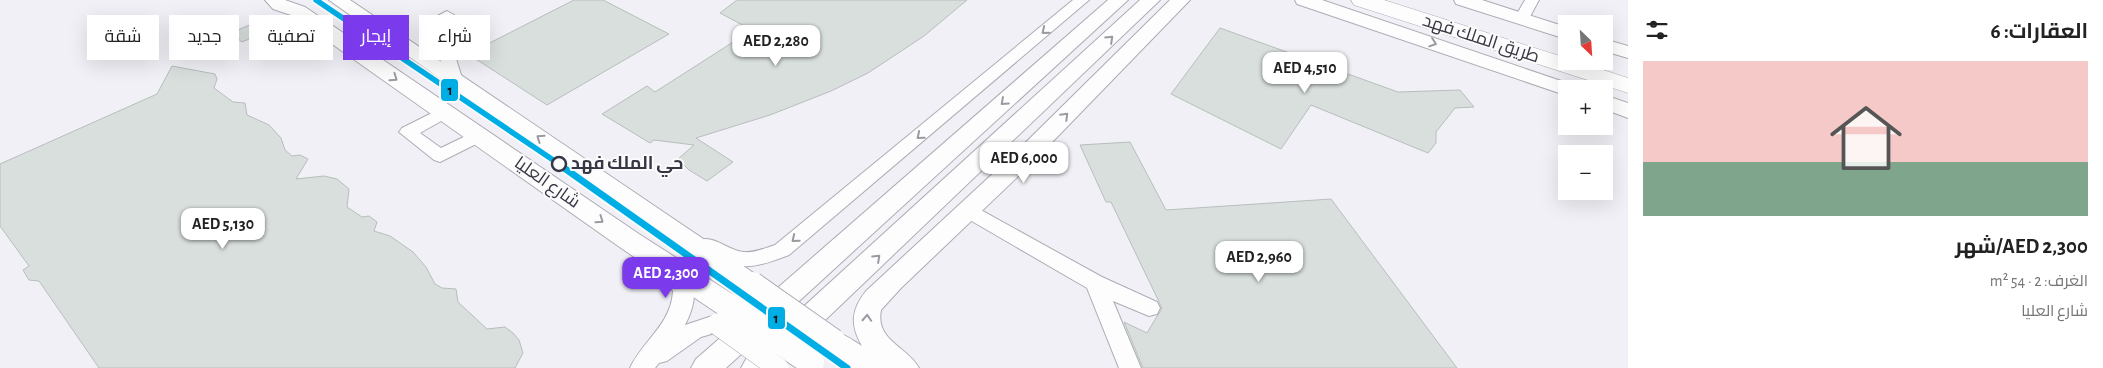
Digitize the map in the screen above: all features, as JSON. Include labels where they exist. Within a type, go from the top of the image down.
[{"type":"highway","name":"طريق الملك فهد","points":[[1362,0],[1626,72]]},
{"type":"highway","name":"طريق الملك فهد","points":[[1409,0],[1558,47]]},
{"type":"highway","points":[[1613,66],[1626,72]]},
{"type":"main road","name":"شارع العليا","points":[[274,0],[280,5],[294,6],[630,241],[723,315],[815,365]]},
{"type":"main road","name":"شارع العليا","points":[[338,0],[454,78],[872,368]]},
{"type":"main road","points":[[706,368],[1119,0]]},
{"type":"main road","points":[[1304,0],[1558,86]]},
{"type":"main road","points":[[1355,0],[1356,6],[1362,14],[1401,32]]},
{"type":"main road","points":[[1464,0],[1558,30]]},
{"type":"main road","points":[[904,368],[881,350],[867,332],[867,311],[880,293],[970,211],[1172,3]]},
{"type":"main road","points":[[756,368],[1172,3]]},
{"type":"main road","points":[[1613,56],[1626,72]]},
{"type":"main road","points":[[1613,105],[1628,111]]},
{"type":"street","points":[[662,224],[731,257],[747,261],[782,250],[1082,0]]},
{"type":"street","points":[[1522,19],[1532,0]]},
{"type":"street","points":[[448,60],[454,78]]},
{"type":"street","points":[[444,112],[408,132],[440,156],[478,136]]},
{"type":"street","points":[[970,211],[1095,283],[1149,308]]},
{"type":"street","points":[[630,241],[684,288],[685,300],[680,312],[641,368]]},
{"type":"street","points":[[1095,283],[1130,368]]},
{"type":"street","points":[[641,368],[685,334],[723,315],[778,368]]},
{"type":"building","points":[[574,0],[603,0],[669,34],[547,105],[477,60],[490,60],[490,43]]},
{"type":"building","points":[[737,0],[967,0],[924,36],[868,73],[831,91],[770,115],[696,138],[733,162],[707,181],[689,170],[678,159],[694,145],[654,140],[650,143],[602,114],[647,86],[655,92],[752,30],[720,13]]},
{"type":"building","points":[[249,25],[249,39],[242,42],[239,40],[239,30]]},
{"type":"building","points":[[1220,28],[1398,92],[1460,90],[1474,107],[1455,108],[1436,132],[1436,143],[1428,153],[1311,105],[1281,149],[1171,94]]},
{"type":"building","points":[[172,66],[215,74],[217,79],[214,88],[233,102],[245,103],[247,115],[269,125],[281,138],[285,150],[292,156],[300,155],[308,159],[296,179],[324,176],[337,179],[349,189],[347,207],[362,217],[369,216],[377,222],[374,231],[390,236],[413,252],[426,267],[435,284],[442,288],[456,289],[458,302],[487,329],[505,327],[513,333],[519,340],[523,353],[515,368],[99,368],[39,281],[29,280],[23,270],[29,266],[0,226],[0,164],[157,94]]},
{"type":"building","points":[[1130,142],[1166,210],[1331,199],[1457,368],[1143,368],[1124,322],[1147,333],[1162,308],[1111,202],[1106,202],[1080,145]]},
{"type":"transit line","name":"1","points":[[316,0],[566,169],[847,368]]},
{"type":"place","name":"حي الملك فهد","points":[[559,164]]}]
